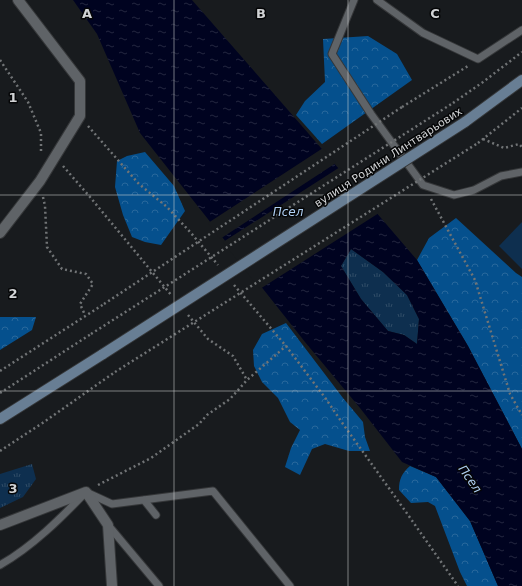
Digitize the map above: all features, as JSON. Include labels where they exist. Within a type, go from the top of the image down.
[{"type":"main road","name":"вулиця Родини Линтварьових","points":[[0,419],[465,122],[522,80]]},
{"type":"street","points":[[0,233],[40,181],[80,116],[80,81],[18,0]]},
{"type":"street","points":[[0,525],[86,492],[108,525],[112,586]]},
{"type":"lane","points":[[354,0],[332,54],[371,114],[423,185],[454,195],[474,190],[501,176],[522,172]]},
{"type":"lane","points":[[377,0],[424,33],[478,59],[522,30]]},
{"type":"lane","points":[[0,565],[12,558],[62,517],[86,492],[112,504],[213,491],[290,586]]},
{"type":"lane","points":[[144,500],[156,515]]},
{"type":"lane","points":[[108,525],[159,586]]},
{"type":"path","points":[[0,393],[453,103],[522,52]]},
{"type":"path","points":[[0,370],[104,304],[402,107],[478,59]]},
{"type":"path","points":[[0,60],[28,102],[41,133],[41,157]]},
{"type":"path","points":[[0,451],[115,372],[478,143],[522,108]]},
{"type":"path","points":[[80,116],[139,184],[167,207],[220,268]]},
{"type":"path","points":[[483,139],[504,148],[519,144],[522,146]]},
{"type":"path","points":[[55,157],[173,296]]},
{"type":"path","points":[[40,181],[45,206],[46,247],[62,269],[86,274],[93,284],[80,304],[85,315]]},
{"type":"path","points":[[423,185],[475,280],[510,394],[522,415]]},
{"type":"path","points":[[230,280],[286,346],[326,399],[458,586]]},
{"type":"path","points":[[188,315],[208,339],[233,356],[247,380]]},
{"type":"path","points":[[86,492],[151,458],[184,435],[199,424],[207,415],[230,399],[247,380],[286,346]]},
{"type":"green space","points":[[368,36],[397,54],[412,80],[322,144],[296,115],[305,101],[325,82],[323,39]]},
{"type":"green space","points":[[145,152],[174,186],[185,211],[161,245],[145,242],[132,237],[123,215],[115,187],[117,161],[127,156]]},
{"type":"green space","points":[[456,218],[522,277],[522,449],[468,346],[417,260],[429,238]]},
{"type":"green space","points":[[522,222],[522,269],[499,246]]},
{"type":"green space","points":[[351,249],[383,272],[407,295],[419,319],[417,344],[404,335],[388,331],[361,299],[341,266]]},
{"type":"green space","points":[[0,317],[36,317],[32,330],[0,350]]},
{"type":"green space","points":[[286,323],[363,422],[365,437],[370,451],[349,451],[325,444],[312,449],[300,475],[285,467],[291,448],[300,430],[290,422],[278,398],[262,382],[254,366],[253,350],[262,334]]},
{"type":"green space","points":[[32,464],[36,479],[23,497],[0,508],[0,474]]},
{"type":"green space","points":[[410,466],[436,477],[470,521],[498,586],[467,586],[460,572],[435,506],[428,502],[411,503],[399,490],[402,476]]},
{"type":"water","name":"Псел","points":[[73,0],[192,0],[417,260],[468,346],[522,449],[522,586],[498,586],[470,521],[436,477],[402,462],[140,133],[97,34]],"holes":[[[351,249],[383,272],[407,295],[419,319],[417,344],[404,335],[388,331],[361,299],[341,266]]]},
{"type":"pier","points":[[323,148],[336,163],[220,239],[208,223]]},
{"type":"pier","points":[[340,167],[379,213],[260,289],[223,242]]}]
